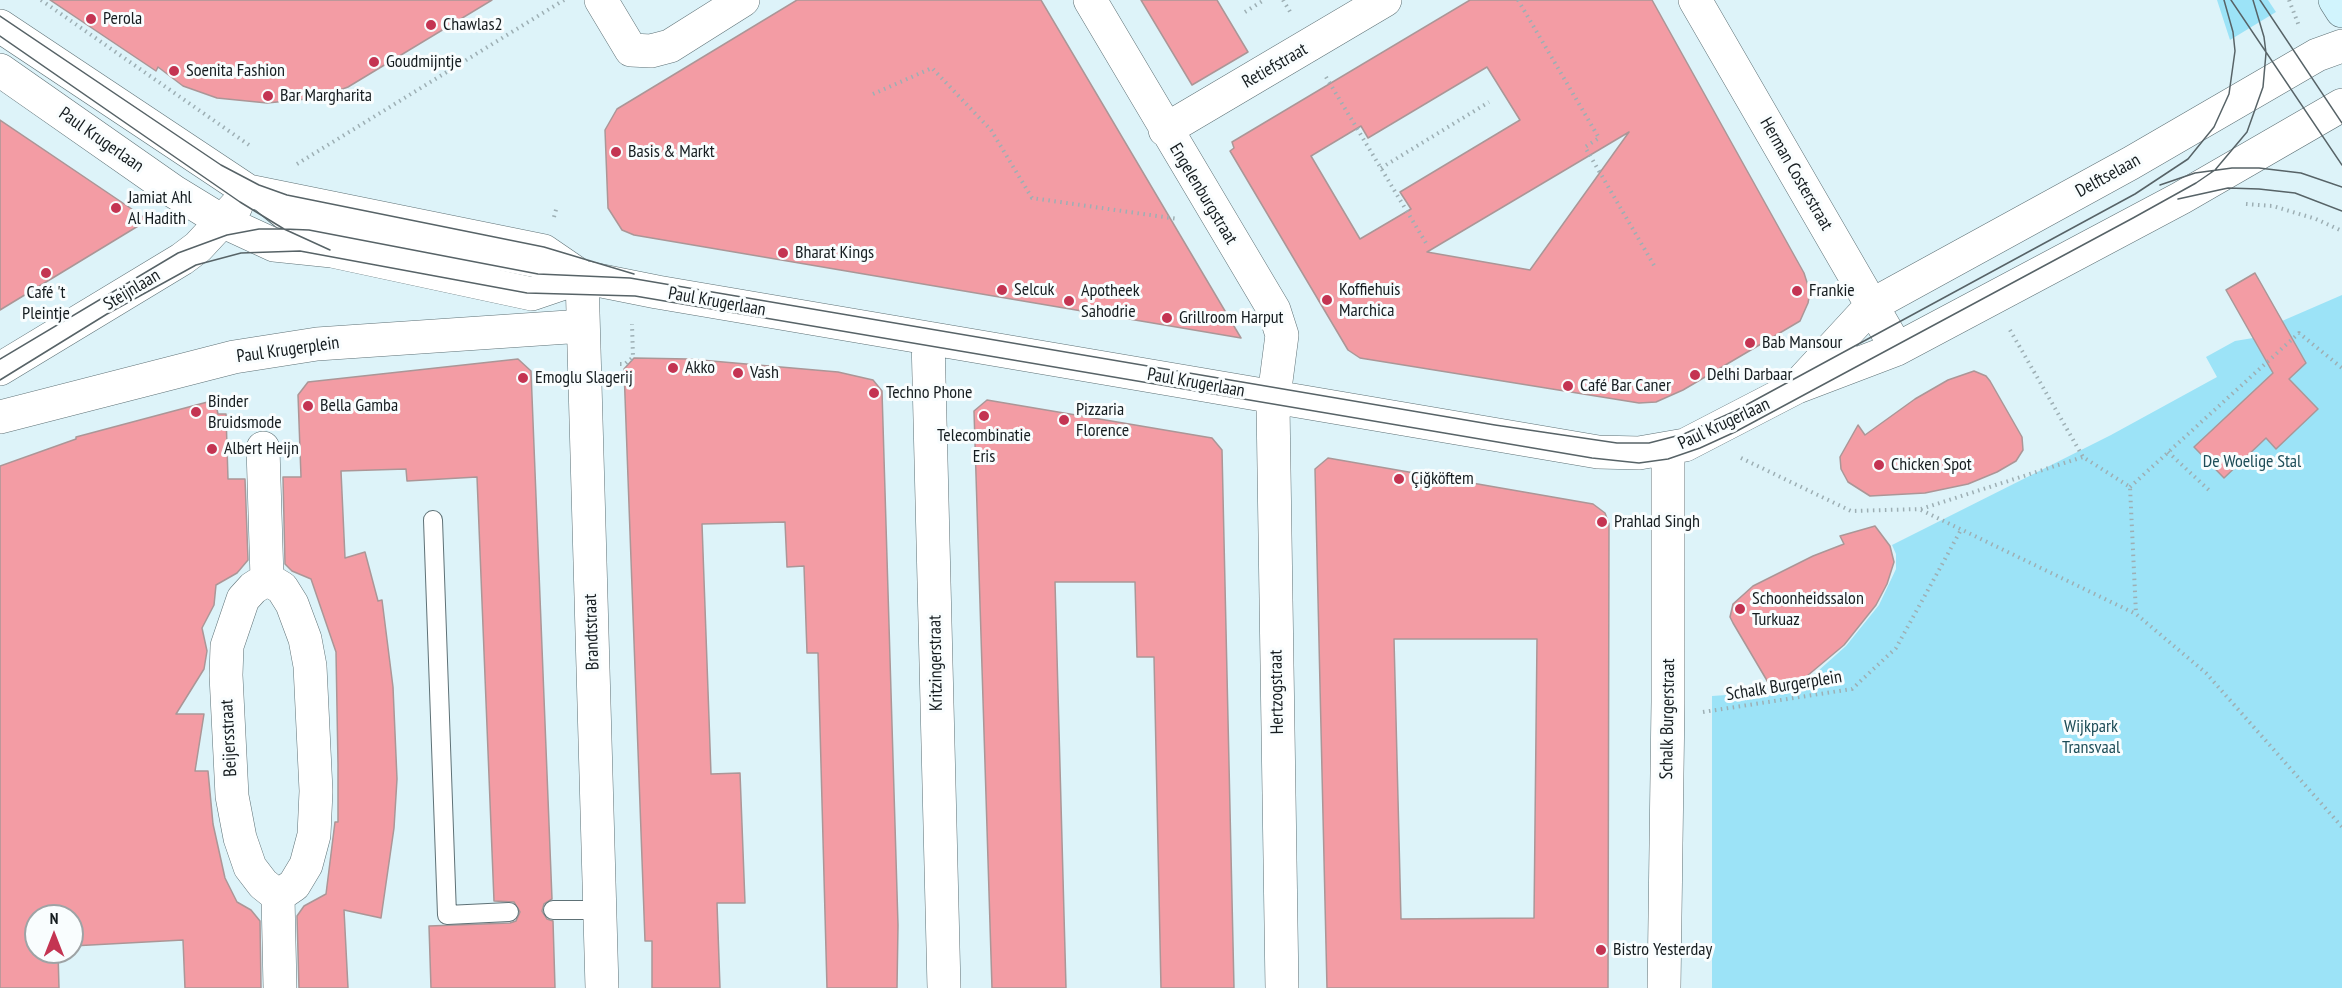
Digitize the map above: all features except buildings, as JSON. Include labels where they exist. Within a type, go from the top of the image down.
[{"type":"street","points":[[601,0],[631,50],[651,51],[670,46],[743,0]]},
{"type":"street","name":"Engelenburgstraat","points":[[1090,0],[1165,130],[1274,310],[1282,335],[1274,396]]},
{"type":"street","name":"Retiefstraat","points":[[1165,130],[1385,0]]},
{"type":"street","name":"Herman Costerstraat","points":[[1695,0],[1897,349]]},
{"type":"street","points":[[2335,0],[2342,12]]},
{"type":"street","name":"Paul Krugerlaan","points":[[0,26],[248,192],[544,251],[582,277],[928,338],[1598,452],[1639,453],[1668,450],[1700,439],[1797,387],[1897,349]]},
{"type":"street","name":"Delftselaan","points":[[1872,304],[2093,184],[2317,55],[2342,46]]},
{"type":"street","name":"Paul Krugerlaan","points":[[0,70],[173,191],[222,221],[274,245],[332,251],[532,294],[582,277]]},
{"type":"street","points":[[1897,349],[2203,185],[2342,105]]},
{"type":"street","name":"Steijnlaan","points":[[0,369],[182,259],[198,247],[248,192]]},
{"type":"street","name":"Brandtstraat","points":[[582,277],[602,988]]},
{"type":"street","name":"Paul Krugerlaan","points":[[1797,387],[1872,304]]},
{"type":"street","name":"Paul Krugerplein","points":[[0,417],[234,357],[317,344],[583,326]]},
{"type":"street","name":"Kritzingerstraat","points":[[928,338],[944,988]]},
{"type":"street","name":"Hertzogstraat","points":[[1274,396],[1282,988]]},
{"type":"street","points":[[262,448],[267,579],[282,588],[292,604],[305,639],[310,666],[316,791],[314,835],[306,865],[294,885],[278,896],[280,988]]},
{"type":"street","name":"Schalk Burgerstraat","points":[[1664,988],[1668,718],[1668,450]]},
{"type":"street","name":"Beijersstraat","points":[[267,579],[253,588],[243,599],[227,646],[226,675],[232,796],[240,838],[250,867],[262,884],[278,896]]},
{"type":"lane","points":[[433,520],[447,915],[509,912]]},
{"type":"lane","points":[[553,910],[600,910]]},
{"type":"path","points":[[41,0],[257,150]]},
{"type":"path","points":[[248,192],[290,175],[297,164],[565,0]]},
{"type":"path","points":[[1245,12],[1264,0]]},
{"type":"path","points":[[1518,0],[1599,138],[1585,147],[1655,267]]},
{"type":"path","points":[[2290,3],[2295,0]]},
{"type":"path","points":[[873,94],[932,68],[991,130],[1032,198],[1223,226]]},
{"type":"path","points":[[1326,77],[1426,243]]},
{"type":"path","points":[[1381,168],[1489,102]]},
{"type":"path","points":[[2203,185],[2215,203],[2273,206],[2316,219],[2342,231]]},
{"type":"path","points":[[1991,297],[2083,457],[2130,487]]},
{"type":"path","points":[[2130,487],[2299,333],[2342,368]]},
{"type":"path","points":[[1700,439],[1851,511],[1921,509],[2083,457]]},
{"type":"path","points":[[2168,452],[2211,492]]},
{"type":"path","points":[[2130,487],[2136,614]]},
{"type":"path","points":[[1921,509],[2136,614],[2206,673],[2342,827]]},
{"type":"path","name":"Schalk Burgerplein","points":[[1668,718],[1852,689],[1896,648],[1962,528]]},
{"type":"green space","points":[[2217,0],[2268,0],[2276,12],[2230,40]]},
{"type":"green space","name":"Wijkpark Transvaal","points":[[2342,295],[2342,988],[1712,988],[1712,696],[1782,691],[1809,679],[1846,646],[1879,605],[1896,569],[1896,554],[1892,545],[2111,435],[2217,377],[2206,357],[2235,341],[2253,338],[2282,321]]},
{"type":"tram line","points":[[0,359],[178,253],[227,235],[259,229],[309,230],[538,274],[630,278],[1495,425],[1617,443],[1649,443],[1684,434],[1735,411],[2135,194],[2188,159],[2214,127],[2229,94],[2235,51],[2233,32],[2224,0]]},
{"type":"tram line","points":[[2231,0],[2342,165]]},
{"type":"tram line","points":[[0,380],[107,314],[196,265],[241,253],[300,251],[527,293],[635,296],[1592,458],[1639,463],[1668,459],[1735,432],[2133,218],[2215,170],[2247,132],[2263,87],[2266,53],[2264,37],[2253,0]]},
{"type":"tram line","points":[[2260,0],[2342,123]]},
{"type":"tram line","points":[[0,16],[221,165],[259,185],[287,195],[544,247],[634,274]]},
{"type":"tram line","points":[[0,36],[240,202],[284,229],[330,250]]},
{"type":"tram line","points":[[2160,185],[2195,173],[2232,168],[2259,168],[2301,173],[2342,187]]},
{"type":"tram line","points":[[2178,199],[2228,188],[2259,189],[2295,193],[2342,211]]},
{"type":"place","name":"Perola","points":[[91,19]]},
{"type":"place","name":"Chawlas2","points":[[431,25]]},
{"type":"place","name":"Goudmijntje","points":[[374,62]]},
{"type":"place","name":"Soenita Fashion","points":[[174,71]]},
{"type":"place","name":"Bar Margharita","points":[[268,96]]},
{"type":"place","name":"Basis & Markt","points":[[616,152]]},
{"type":"place","name":"Jamiat Ahl Al Hadith","points":[[116,208]]},
{"type":"place","name":"Bharat Kings","points":[[783,253]]},
{"type":"place","name":"Café 't Pleintje","points":[[46,273]]},
{"type":"place","name":"Selcuk","points":[[1002,290]]},
{"type":"place","name":"Frankie","points":[[1797,291]]},
{"type":"place","name":"Koffiehuis Marchica","points":[[1327,300]]},
{"type":"place","name":"Apotheek Sahodrie","points":[[1069,301]]},
{"type":"place","name":"Grillroom Harput","points":[[1167,318]]},
{"type":"place","name":"Bab Mansour","points":[[1750,343]]},
{"type":"place","name":"Akko","points":[[673,368]]},
{"type":"place","name":"Vash","points":[[738,373]]},
{"type":"place","name":"Delhi Darbaar","points":[[1695,375]]},
{"type":"place","name":"Emoglu Slagerij","points":[[523,378]]},
{"type":"place","name":"Café Bar Caner","points":[[1568,386]]},
{"type":"place","name":"Techno Phone","points":[[874,393]]},
{"type":"place","name":"Bella Gamba","points":[[308,406]]},
{"type":"place","name":"Binder Bruidsmode","points":[[196,412]]},
{"type":"place","name":"Telecombinatie Eris","points":[[984,416]]},
{"type":"place","name":"Pizzaria Florence","points":[[1064,420]]},
{"type":"place","name":"Albert Heijn","points":[[212,449]]},
{"type":"place","name":"Chicken Spot","points":[[1879,465]]},
{"type":"place","name":"Çiğköftem","points":[[1399,479]]},
{"type":"place","name":"Prahlad Singh","points":[[1602,522]]},
{"type":"place","name":"Schoonheidssalon Turkuaz","points":[[1740,609]]},
{"type":"place","name":"Bistro Yesterday","points":[[1601,950]]},
{"type":"park label","name":"De Woelige Stal","points":[[2252,462]]}]
